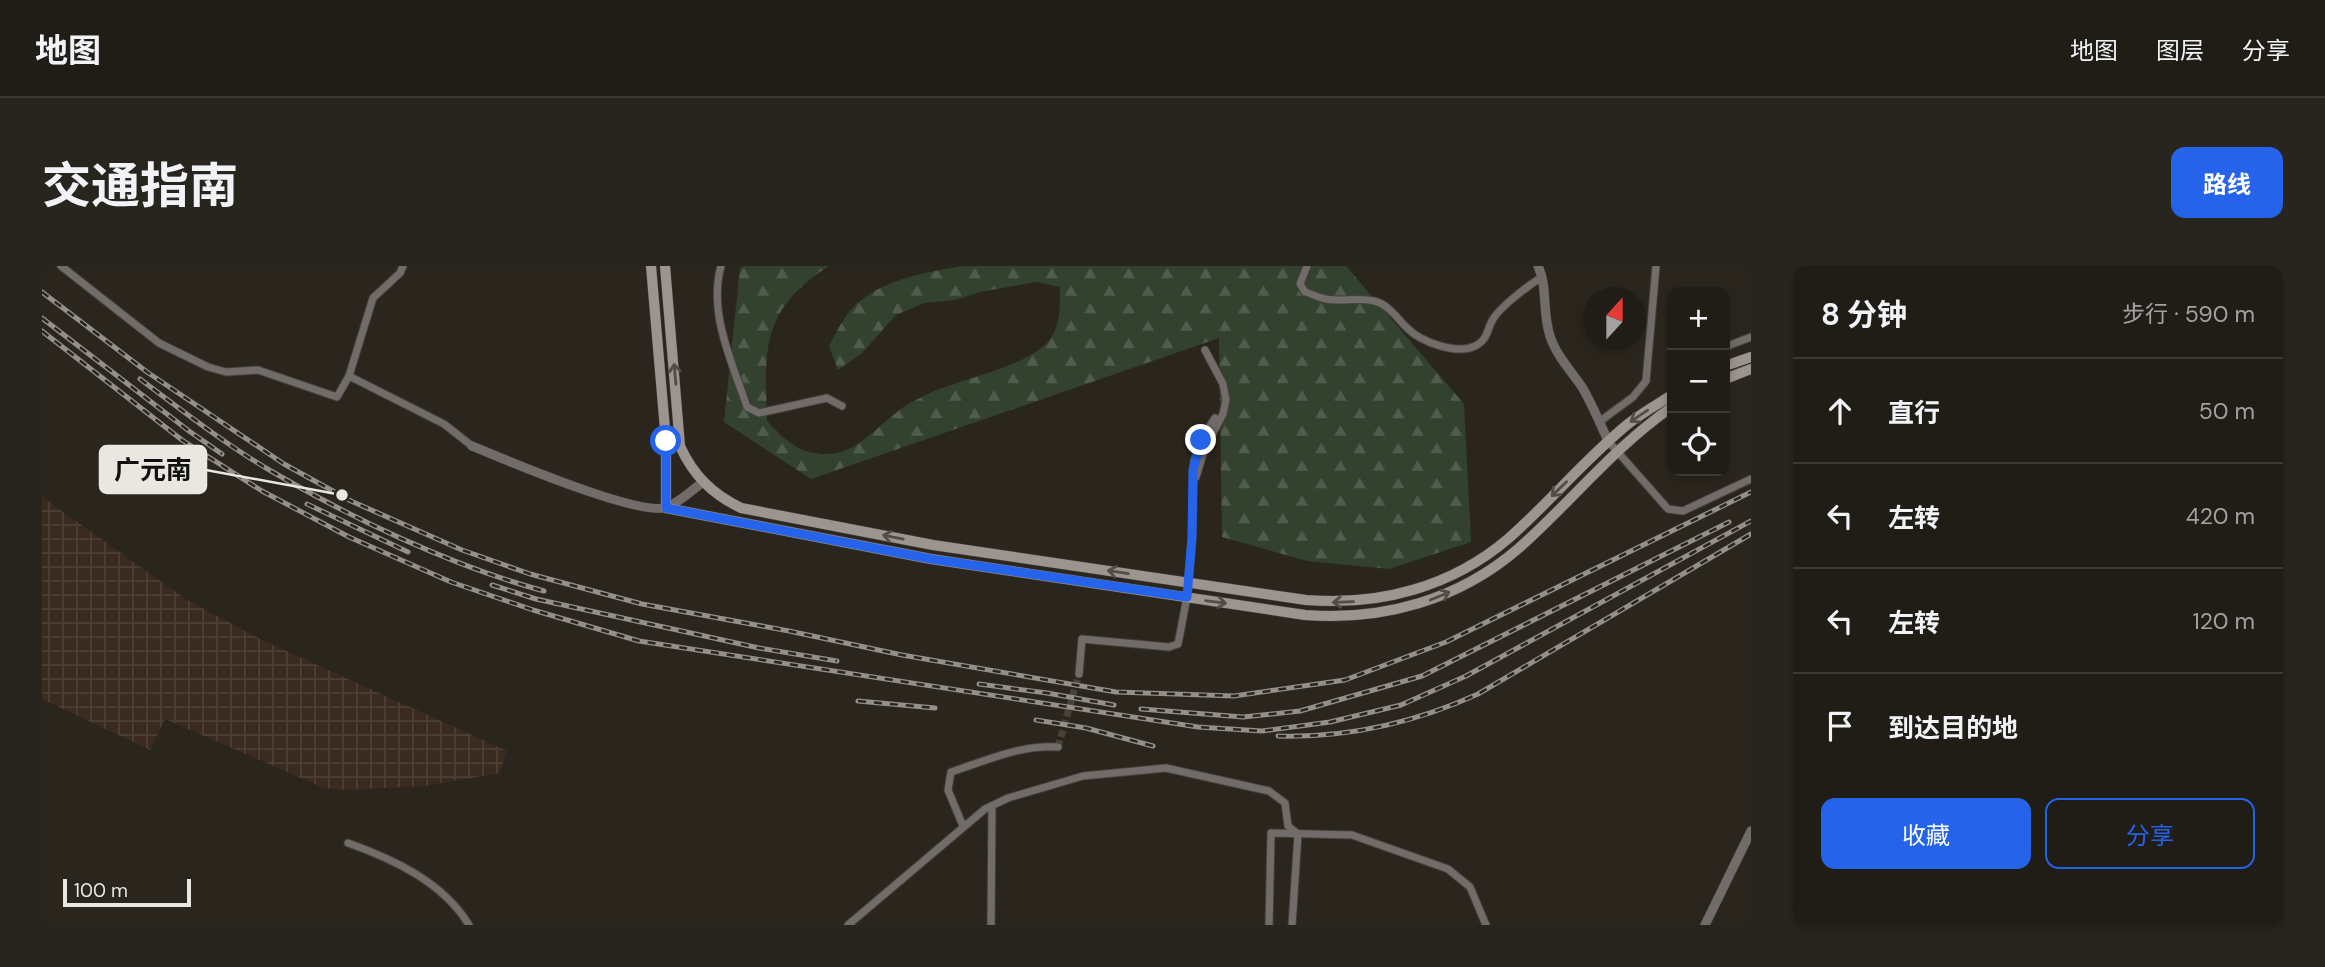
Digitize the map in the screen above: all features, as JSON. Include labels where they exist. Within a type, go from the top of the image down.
[{"type":"main road","points":[[664,266],[680,446],[703,482],[720,497],[741,508],[933,545],[1325,602],[1363,601],[1418,589],[1452,575],[1496,548],[1608,441],[1630,422],[1667,398]]},
{"type":"main road","points":[[652,268],[666,441],[666,508],[931,559],[1187,597],[1325,616],[1374,614],[1422,603],[1459,588],[1505,559],[1528,540],[1616,450],[1667,410]]},
{"type":"main road","points":[[1730,364],[1751,357]]},
{"type":"main road","points":[[1730,377],[1751,369]]},
{"type":"street","points":[[61,266],[159,343],[208,367],[226,372],[258,370],[337,397],[349,376],[373,298],[403,266]]},
{"type":"street","points":[[652,268],[664,266]]},
{"type":"street","points":[[721,266],[717,285],[717,310],[747,407],[759,413],[827,398],[842,406]]},
{"type":"street","points":[[1307,266],[1300,284],[1305,292],[1325,299],[1376,301],[1395,313],[1419,337],[1462,349],[1473,347],[1482,341],[1489,333],[1493,319],[1527,287],[1542,277]]},
{"type":"street","points":[[1538,266],[1550,336],[1561,358],[1583,389],[1608,441],[1668,509],[1683,511],[1751,479]]},
{"type":"street","points":[[1599,422],[1633,397],[1646,381],[1656,266]]},
{"type":"street","points":[[1730,345],[1751,337]]},
{"type":"street","points":[[1079,674],[1082,639],[1170,647],[1178,643],[1187,597],[1195,488],[1205,448],[1223,414],[1226,400],[1223,384],[1205,350]]},
{"type":"street","points":[[349,376],[444,424],[472,446],[574,486],[643,507],[666,508],[703,482]]},
{"type":"street","points":[[1195,488],[1193,470],[1196,454],[1215,418]]},
{"type":"street","points":[[963,826],[948,790],[951,772],[1026,748],[1058,747]]},
{"type":"street","points":[[848,925],[963,826],[992,806],[1008,798],[1083,776],[1166,768],[1269,791],[1285,803],[1288,826],[1298,834]]},
{"type":"street","points":[[991,925],[992,806]]},
{"type":"street","points":[[1705,925],[1751,831]]},
{"type":"street","points":[[1269,925],[1271,833],[1352,835],[1447,869],[1470,887],[1486,925]]},
{"type":"street","points":[[1292,925],[1298,834]]},
{"type":"street","points":[[348,843],[379,854],[420,875],[469,925]]},
{"type":"shaded area","points":[[42,497],[187,600],[262,640],[507,751],[500,773],[424,786],[345,790],[324,788],[165,719],[150,750],[42,699]]},
{"type":"green space","points":[[829,266],[790,298],[779,315],[768,351],[766,395],[767,421],[781,435],[802,450],[830,454],[858,444],[908,404],[920,398],[1035,353],[1052,337],[1057,324],[1060,287],[1036,282],[980,292],[955,300],[924,303],[896,315],[861,354],[838,370],[829,346],[842,322],[860,301],[895,282],[962,266],[1346,266],[1464,404],[1471,542],[1389,569],[1307,561],[1222,537],[1219,338],[811,479],[724,422],[740,268]]},
{"type":"tunnel","points":[[1058,747],[1079,674]]},
{"type":"railway","points":[[42,292],[147,372],[284,464],[351,501],[462,550],[530,574],[642,604],[902,655],[1116,692],[1234,696],[1345,680],[1446,642],[1751,492]]},
{"type":"railway","points":[[42,318],[222,454]]},
{"type":"railway","points":[[42,331],[182,440],[262,491],[349,537],[451,582],[533,610],[639,641],[1198,727],[1262,731],[1330,722],[1401,705],[1466,676],[1751,521]]},
{"type":"railway","points":[[140,379],[237,450],[335,506],[439,555],[544,591]]},
{"type":"railway","points":[[307,504],[408,552]]},
{"type":"railway","points":[[1141,709],[1243,717],[1300,711],[1422,676],[1729,522]]},
{"type":"railway","points":[[1278,736],[1330,734],[1380,727],[1430,713],[1478,694],[1751,534]]},
{"type":"railway","points":[[492,585],[536,599],[759,648],[837,661]]},
{"type":"railway","points":[[979,684],[1114,705]]},
{"type":"railway","points":[[858,701],[935,708]]},
{"type":"railway","points":[[1036,720],[1086,728],[1153,746]]},
{"type":"place","name":"广元南","points":[[342,495]]},
{"type":"route","points":[[666,441],[666,508],[931,559],[1187,597],[1195,488],[1193,470],[1201,440]]}]
